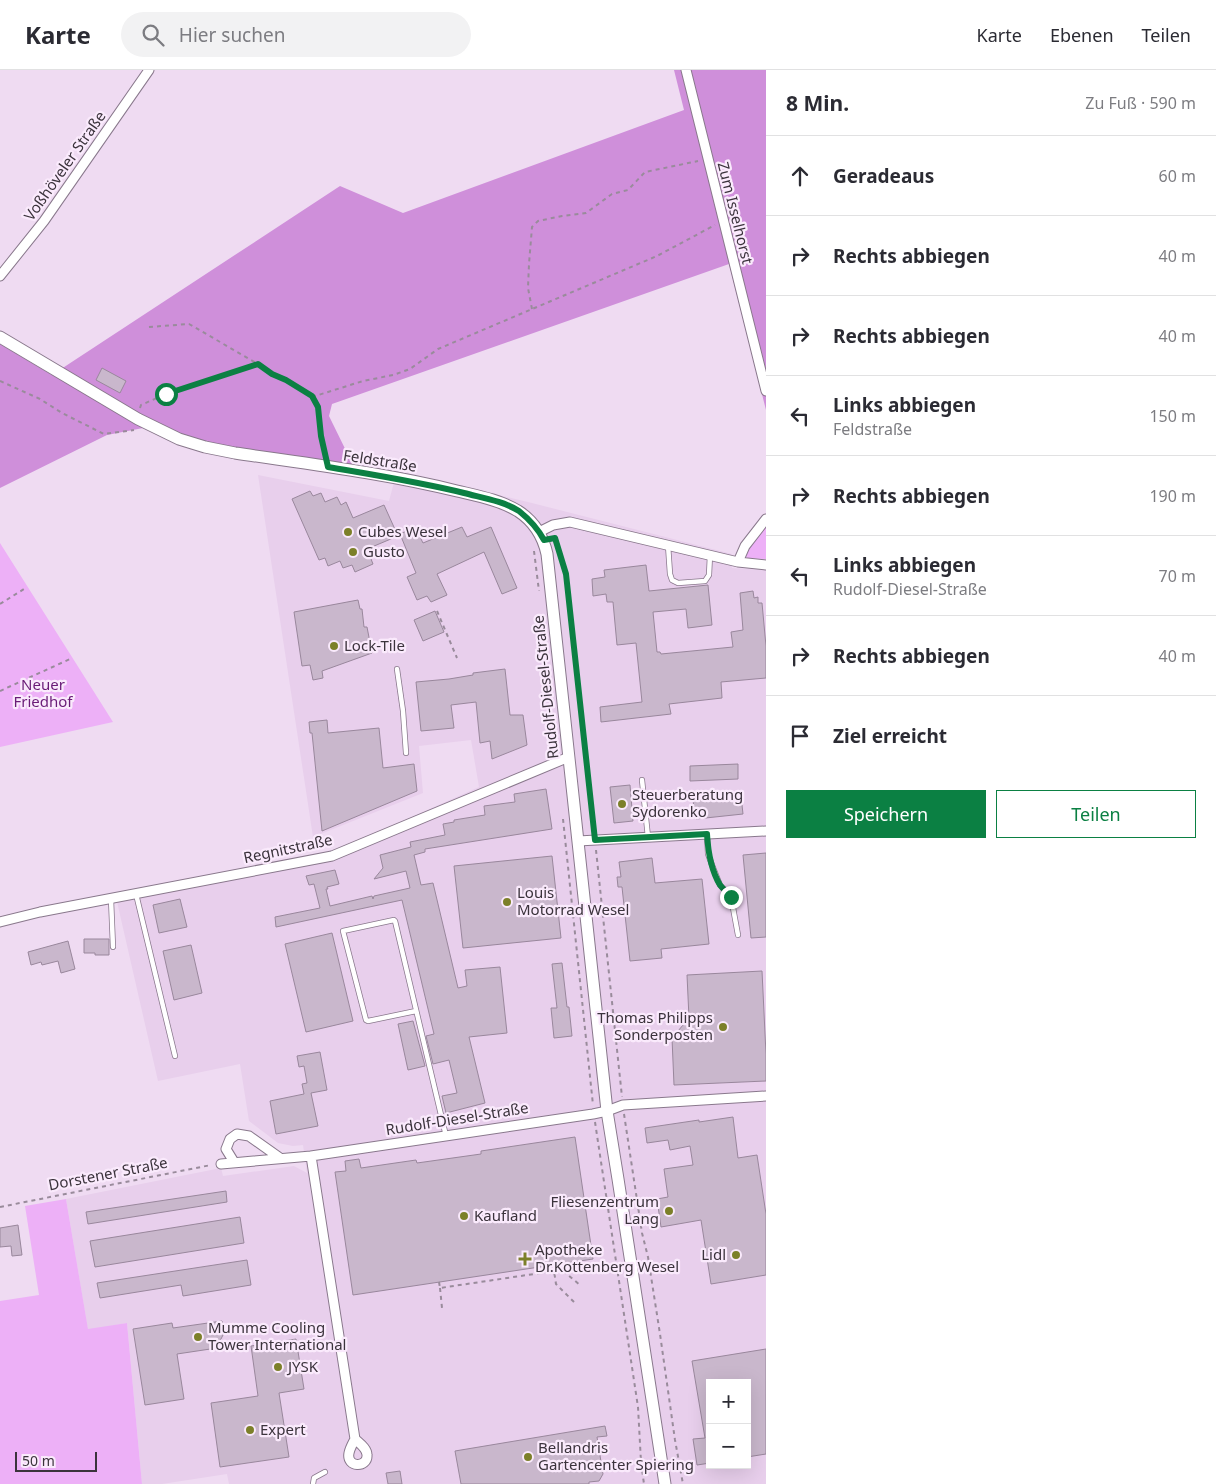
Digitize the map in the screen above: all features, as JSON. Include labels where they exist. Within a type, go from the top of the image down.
[{"type":"street","name":"Voßhöveler Straße","points":[[0,276],[44,222],[149,70]]},
{"type":"street","name":"Zum Isselhorst","points":[[686,70],[766,391]]},
{"type":"street","name":"Feldstraße","points":[[0,337],[136,425],[205,447],[426,484],[506,504],[520,512],[542,536]]},
{"type":"street","points":[[738,562],[745,546],[766,519]]},
{"type":"street","points":[[542,536],[553,525],[570,522],[738,562],[766,565]]},
{"type":"street","name":"Rudolf-Diesel-Straße","points":[[542,536],[547,554],[606,1111],[620,1190],[664,1484]]},
{"type":"street","name":"Regnitstraße","points":[[0,922],[40,912],[332,856],[568,757]]},
{"type":"street","points":[[578,841],[766,831]]},
{"type":"street","name":"Rudolf-Diesel-Straße","points":[[221,1164],[311,1156],[606,1111],[623,1106],[766,1096]]},
{"type":"street","points":[[234,1162],[226,1149],[230,1139],[237,1134],[249,1136],[280,1158]]},
{"type":"street","points":[[311,1156],[355,1438]]},
{"type":"lane","points":[[668,545],[670,574],[672,580],[678,583],[705,581],[709,576],[710,555]]},
{"type":"lane","points":[[397,669],[406,753]]},
{"type":"lane","points":[[642,780],[648,837]]},
{"type":"lane","points":[[707,834],[708,854],[720,885],[731,897],[738,935]]},
{"type":"lane","points":[[136,894],[175,1056]]},
{"type":"lane","points":[[111,899],[114,947]]},
{"type":"lane","points":[[416,1011],[366,1020],[343,931],[395,921],[446,1136]]},
{"type":"lane","points":[[313,1484],[314,1478],[325,1472]]},
{"type":"path","points":[[532,309],[528,288],[530,255],[532,227],[538,221],[586,213],[612,194],[628,190],[645,172],[708,159]]},
{"type":"path","points":[[312,396],[363,381],[394,375],[410,369],[438,349],[657,256],[723,221]]},
{"type":"path","points":[[149,327],[189,324],[312,396],[318,407],[321,436],[328,467]]},
{"type":"path","points":[[136,425],[141,405],[166,394],[258,364]]},
{"type":"path","points":[[542,536],[555,538],[566,574],[623,1106],[683,1484]]},
{"type":"path","points":[[0,604],[24,589]]},
{"type":"path","points":[[437,611],[457,658]]},
{"type":"path","points":[[0,691],[70,660]]},
{"type":"path","name":"Dorstener Straße","points":[[0,1207],[221,1164]]},
{"type":"path","points":[[553,1265],[556,1284],[574,1302]]},
{"type":"path","points":[[440,1288],[562,1270],[580,1285]]},
{"type":"path","points":[[439,1282],[442,1308]]},
{"type":"shaded area","points":[[674,70],[766,70],[766,410],[729,264],[332,404],[329,416],[354,467],[204,445],[161,427],[143,428],[107,435],[0,488],[0,344],[52,375],[340,186],[403,213],[684,110]]},
{"type":"shaded area","points":[[397,471],[732,554],[732,568],[766,570],[766,1484],[229,1484],[227,1474],[162,1484],[142,1484],[127,1323],[88,1330],[66,1199],[221,1168],[223,1176],[294,1166],[307,1173],[303,1145],[293,1146],[278,1143],[249,1121],[240,1064],[158,1081],[115,893],[329,854],[479,787],[471,740],[419,746],[423,793],[313,837],[258,475],[389,501]]},
{"type":"green space","points":[[766,525],[766,559],[746,558],[748,548]]},
{"type":"green space","name":"Neuer Friedhof","points":[[0,543],[113,722],[0,747]]},
{"type":"green space","points":[[66,1199],[88,1329],[127,1323],[142,1484],[0,1484],[0,1301],[39,1295],[25,1206]]},
{"type":"building","points":[[102,368],[126,381],[120,393],[96,380]]},
{"type":"building","name":"Cubes Wesel","points":[[310,491],[313,496],[321,493],[325,502],[337,497],[341,505],[346,502],[353,518],[384,505],[398,536],[367,549],[373,564],[355,572],[352,565],[343,568],[340,561],[328,566],[325,558],[319,560],[292,499]]},
{"type":"building","points":[[415,527],[423,543],[462,527],[467,537],[491,527],[517,588],[502,594],[484,552],[437,574],[447,595],[431,602],[427,596],[417,600],[407,577],[416,573],[400,534]]},
{"type":"building","points":[[646,565],[649,591],[708,585],[712,625],[688,628],[686,609],[653,612],[657,652],[661,654],[733,647],[731,632],[743,630],[740,593],[753,591],[754,598],[758,597],[758,603],[762,603],[766,646],[766,678],[721,682],[722,698],[669,704],[671,714],[601,722],[600,707],[642,702],[636,643],[617,645],[613,602],[607,602],[606,594],[593,596],[592,579],[605,577],[604,570]]},
{"type":"building","points":[[358,600],[360,609],[362,609],[364,627],[367,627],[372,653],[322,671],[323,678],[313,680],[310,665],[302,666],[294,612]]},
{"type":"building","points":[[435,611],[444,632],[423,641],[414,620]]},
{"type":"building","points":[[505,669],[510,715],[523,715],[527,745],[492,759],[490,741],[480,743],[476,702],[451,705],[454,728],[421,731],[416,682],[449,679],[473,675],[473,673]]},
{"type":"building","points":[[327,720],[328,733],[379,728],[383,768],[414,764],[417,791],[322,831],[312,733],[310,733],[309,722]]},
{"type":"building","points":[[738,764],[738,779],[690,781],[690,766]]},
{"type":"building","name":"Steuerberatung Sydorenko","points":[[630,785],[633,821],[614,823],[610,787]]},
{"type":"building","points":[[546,789],[552,829],[425,849],[425,852],[414,855],[421,885],[433,883],[458,988],[467,986],[465,970],[500,967],[507,1033],[469,1037],[485,1103],[446,1113],[442,1096],[457,1093],[449,1060],[433,1064],[426,1036],[434,1034],[402,900],[276,927],[275,917],[320,908],[314,884],[309,885],[306,876],[335,870],[339,884],[327,887],[328,889],[326,889],[330,906],[372,896],[373,899],[374,896],[410,888],[406,871],[374,879],[383,868],[380,855],[411,847],[410,842],[445,835],[443,824],[454,822],[454,820],[485,815],[484,806],[515,802],[514,794]]},
{"type":"building","points":[[741,796],[743,814],[696,819],[693,801]]},
{"type":"building","points":[[766,853],[766,937],[751,938],[743,855]]},
{"type":"building","name":"Louis Motorrad Wesel","points":[[552,856],[561,938],[463,948],[454,866]]},
{"type":"building","points":[[652,858],[655,883],[702,879],[709,944],[661,949],[662,958],[630,961],[622,887],[618,887],[617,877],[621,877],[619,862]]},
{"type":"building","points":[[180,899],[187,927],[159,933],[153,905]]},
{"type":"building","points":[[332,933],[353,1021],[306,1032],[285,944]]},
{"type":"building","points":[[84,939],[109,939],[109,955],[84,953]]},
{"type":"building","points":[[68,941],[75,969],[61,973],[58,961],[42,965],[41,962],[31,965],[28,952]]},
{"type":"building","points":[[191,945],[202,993],[174,1000],[163,951]]},
{"type":"building","points":[[562,963],[572,1036],[554,1038],[551,1008],[557,1008],[552,964]]},
{"type":"building","name":"Thomas Philipps Sonderposten","points":[[762,971],[766,1081],[674,1085],[672,1038],[689,1018],[687,975]]},
{"type":"building","points":[[413,1021],[425,1066],[408,1070],[398,1024]]},
{"type":"building","points":[[320,1052],[327,1090],[311,1093],[318,1126],[276,1134],[270,1101],[304,1094],[302,1084],[307,1083],[304,1066],[299,1067],[297,1056]]},
{"type":"building","points":[[733,1117],[738,1158],[757,1155],[766,1214],[766,1275],[711,1284],[701,1220],[661,1227],[657,1199],[668,1197],[664,1169],[693,1165],[690,1146],[670,1150],[668,1140],[647,1143],[645,1128]]},
{"type":"building","name":"Kaufland","points":[[575,1137],[593,1259],[353,1295],[335,1172],[346,1171],[345,1161],[359,1159],[361,1168],[416,1160],[417,1163],[481,1154],[481,1151]]},
{"type":"building","points":[[226,1191],[227,1202],[88,1224],[86,1212]]},
{"type":"building","points":[[240,1217],[244,1243],[95,1267],[90,1241]]},
{"type":"building","points":[[18,1225],[22,1255],[12,1256],[11,1246],[0,1247],[0,1228]]},
{"type":"building","points":[[247,1260],[251,1285],[183,1296],[181,1285],[100,1298],[97,1283]]},
{"type":"building","points":[[222,1321],[224,1333],[216,1343],[217,1348],[177,1354],[184,1399],[145,1405],[133,1329],[172,1323],[173,1328]]},
{"type":"building","points":[[296,1339],[304,1389],[279,1393],[289,1457],[220,1467],[211,1403],[258,1396],[251,1346]]},
{"type":"building","points":[[766,1349],[766,1454],[751,1456],[751,1379],[706,1379],[706,1464],[697,1465],[693,1439],[705,1438],[692,1361]]},
{"type":"building","name":"Bellandris Gartencenter Spiering","points":[[605,1426],[607,1436],[597,1437],[603,1474],[599,1481],[589,1482],[589,1484],[461,1484],[455,1451]]},
{"type":"building","points":[[400,1471],[402,1484],[388,1484],[386,1473]]},
{"type":"place","name":"Cubes Wesel","points":[[348,532]]},
{"type":"place","name":"Gusto","points":[[353,552]]},
{"type":"place","name":"Lock-Tile","points":[[334,646]]},
{"type":"place","name":"Steuerberatung Sydorenko","points":[[622,804]]},
{"type":"place","name":"Louis Motorrad Wesel","points":[[507,902]]},
{"type":"place","name":"Thomas Philipps Sonderposten","points":[[723,1027]]},
{"type":"place","name":"Fliesenzentrum Lang","points":[[669,1211]]},
{"type":"place","name":"Kaufland","points":[[464,1216]]},
{"type":"place","name":"Lidl","points":[[736,1255]]},
{"type":"place","name":"Apotheke Dr.Kottenberg Wesel","points":[[525,1259]]},
{"type":"place","name":"Mumme Cooling Tower International","points":[[198,1337]]},
{"type":"place","name":"JYSK","points":[[278,1367]]},
{"type":"place","name":"Expert","points":[[250,1430]]},
{"type":"place","name":"Bellandris Gartencenter Spiering","points":[[528,1457]]},
{"type":"route","points":[[166,394],[258,364],[312,396],[318,407],[321,436],[328,467],[426,484],[506,504],[520,512],[532,523],[544,540],[555,538],[566,574],[595,840],[707,834],[708,854],[712,865],[720,885],[731,897]]}]
